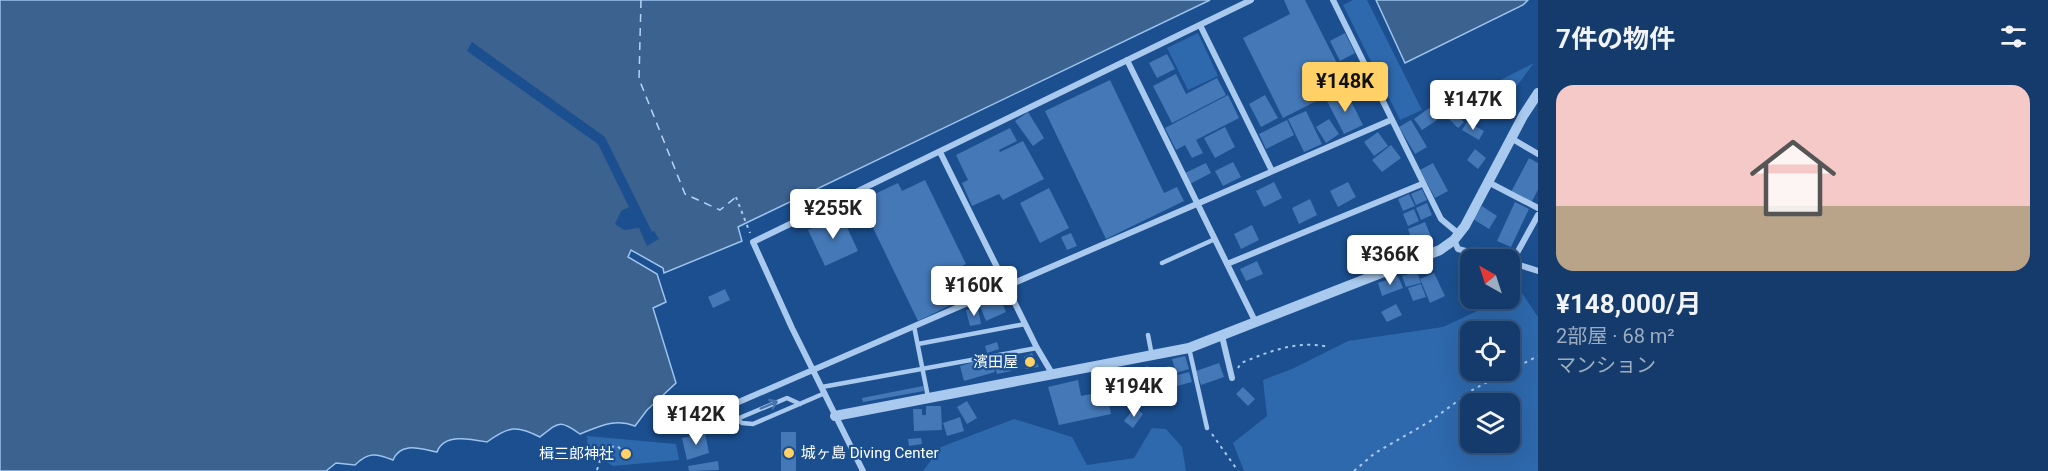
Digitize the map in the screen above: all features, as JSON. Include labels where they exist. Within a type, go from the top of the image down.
[{"type":"street","points":[[863,471],[760,261],[753,242],[1251,0]]},
{"type":"street","points":[[1332,0],[1422,184],[1441,219],[1457,237],[1458,249],[1460,250]]},
{"type":"street","points":[[1200,25],[1272,171]]},
{"type":"street","points":[[1127,60],[1256,323]]},
{"type":"street","points":[[836,416],[1153,357],[1190,348],[1440,250],[1457,237],[1511,138],[1537,97]]},
{"type":"street","points":[[711,414],[1391,120]]},
{"type":"street","points":[[1511,138],[1538,154]]},
{"type":"street","points":[[940,152],[1037,348],[1053,375]]},
{"type":"street","points":[[1488,182],[1538,208]]},
{"type":"street","points":[[1227,264],[1422,184]]},
{"type":"street","points":[[1518,249],[1538,214]]},
{"type":"street","points":[[1520,265],[1538,271]]},
{"type":"street","points":[[1222,336],[1232,378]]},
{"type":"lane","points":[[1162,262],[1215,239]]},
{"type":"lane","points":[[918,344],[1025,324]]},
{"type":"lane","points":[[914,326],[928,398]]},
{"type":"lane","points":[[1149,335],[1153,357]]},
{"type":"lane","points":[[724,408],[742,423],[753,424],[801,404],[823,390],[922,368],[1037,348]]},
{"type":"lane","points":[[1190,348],[1208,428]]},
{"type":"lane","points":[[737,419],[787,398],[801,404]]},
{"type":"path","points":[[735,197],[753,242]]},
{"type":"path","points":[[1232,378],[1241,363],[1281,347],[1315,344],[1329,347]]},
{"type":"path","points":[[1354,471],[1375,453],[1429,422],[1474,389],[1538,356]]},
{"type":"path","points":[[1208,428],[1238,471]]},
{"type":"path","points":[[597,470],[604,448],[617,446],[623,451]]},
{"type":"shaded area","points":[[0,0],[1210,0],[738,227],[742,241],[664,273],[663,268],[631,250],[628,257],[657,274],[666,302],[653,308],[676,383],[647,410],[635,426],[614,423],[580,434],[560,424],[540,437],[525,430],[513,429],[487,442],[452,440],[441,446],[437,452],[406,448],[401,450],[393,460],[372,455],[355,465],[336,463],[326,471],[0,471]]},
{"type":"shaded area","points":[[1353,0],[1367,0],[1422,110],[1400,120],[1343,5]]},
{"type":"shaded area","points":[[1376,0],[1528,0],[1523,5],[1405,63]]},
{"type":"shaded area","points":[[1198,33],[1218,76],[1188,90],[1167,48]]},
{"type":"shaded area","points":[[1534,63],[1492,119],[1459,101]]},
{"type":"shaded area","points":[[1520,290],[1538,317],[1538,471],[1244,471],[1233,443],[1267,416],[1263,380],[1292,369],[1348,341],[1443,327],[1482,309],[1520,309]]},
{"type":"shaded area","points":[[1014,419],[1072,437],[1087,465],[1134,458],[1152,428],[1166,429],[1182,447],[1186,471],[923,471],[941,447]]},
{"type":"shaded area","points":[[587,436],[676,444],[679,460],[613,466],[588,450]]},
{"type":"pier","points":[[472,42],[605,137],[652,232],[654,231],[659,239],[647,246],[639,228],[624,230],[615,224],[621,211],[629,207],[598,144],[467,51]]},
{"type":"building","points":[[1284,0],[1305,0],[1348,85],[1283,118],[1243,38],[1290,14]]},
{"type":"building","points":[[1345,33],[1355,53],[1340,61],[1330,41]]},
{"type":"building","points":[[1167,54],[1175,69],[1157,78],[1149,63]]},
{"type":"building","points":[[1352,61],[1362,75],[1352,82],[1343,68]]},
{"type":"building","points":[[1176,74],[1186,94],[1217,78],[1226,95],[1172,123],[1153,86]]},
{"type":"building","points":[[1110,80],[1164,193],[1177,187],[1184,201],[1106,239],[1045,111]]},
{"type":"building","points":[[1346,91],[1363,125],[1344,134],[1327,101]]},
{"type":"building","points":[[1228,95],[1239,118],[1196,140],[1203,153],[1192,158],[1185,145],[1176,150],[1165,128]]},
{"type":"building","points":[[1265,95],[1278,118],[1261,127],[1249,104]]},
{"type":"building","points":[[1429,108],[1437,120],[1422,130],[1414,119]]},
{"type":"building","points":[[1306,111],[1322,144],[1304,152],[1288,119]]},
{"type":"building","points":[[1028,112],[1044,138],[1033,146],[1015,121]]},
{"type":"building","points":[[1454,113],[1464,122],[1458,128],[1449,119]]},
{"type":"building","points":[[1329,119],[1339,134],[1326,143],[1316,127]]},
{"type":"building","points":[[1287,120],[1294,135],[1266,149],[1259,134]]},
{"type":"building","points":[[1411,120],[1427,147],[1415,154],[1399,127]]},
{"type":"building","points":[[1467,122],[1484,131],[1479,140],[1462,130]]},
{"type":"building","points":[[1225,127],[1235,147],[1215,158],[1204,138]]},
{"type":"building","points":[[1010,128],[1017,141],[999,150],[1000,152],[1023,141],[1044,179],[1003,200],[999,194],[972,206],[962,183],[968,180],[956,155]]},
{"type":"building","points":[[1378,132],[1388,146],[1374,156],[1364,142]]},
{"type":"building","points":[[1391,145],[1401,158],[1382,172],[1372,160]]},
{"type":"building","points":[[1475,149],[1486,158],[1478,169],[1467,160]]},
{"type":"building","points":[[1529,158],[1538,163],[1538,190],[1531,203],[1511,192]]},
{"type":"building","points":[[1233,162],[1241,177],[1223,186],[1215,171]]},
{"type":"building","points":[[1206,163],[1211,173],[1190,184],[1185,173]]},
{"type":"building","points":[[1433,163],[1448,191],[1435,198],[1420,170]]},
{"type":"building","points":[[925,180],[966,264],[956,269],[969,296],[918,321],[860,201],[898,183],[902,191]]},
{"type":"building","points":[[1274,182],[1282,198],[1264,207],[1256,191]]},
{"type":"building","points":[[1348,182],[1356,197],[1338,207],[1330,191]]},
{"type":"building","points":[[1049,188],[1069,228],[1040,243],[1020,203]]},
{"type":"building","points":[[1422,189],[1427,200],[1416,205],[1411,194]]},
{"type":"building","points":[[1409,194],[1415,206],[1403,211],[1398,199]]},
{"type":"building","points":[[1310,199],[1317,215],[1299,224],[1292,208]]},
{"type":"building","points":[[1515,202],[1529,209],[1511,247],[1497,241]]},
{"type":"building","points":[[1427,203],[1432,215],[1421,220],[1416,208]]},
{"type":"building","points":[[1482,206],[1497,216],[1489,229],[1473,219]]},
{"type":"building","points":[[1414,209],[1419,221],[1408,226],[1403,214]]},
{"type":"building","points":[[841,214],[858,251],[825,266],[808,230]]},
{"type":"building","points":[[1425,222],[1432,239],[1426,242],[1424,236],[1412,241],[1408,229]]},
{"type":"building","points":[[1252,225],[1259,240],[1241,249],[1234,234]]},
{"type":"building","points":[[1071,233],[1077,246],[1067,250],[1061,237]]},
{"type":"building","points":[[1257,261],[1263,274],[1246,281],[1240,269]]},
{"type":"building","points":[[1417,271],[1421,283],[1406,287],[1402,276]]},
{"type":"building","points":[[1434,273],[1445,296],[1430,303],[1420,279]]},
{"type":"building","points":[[1398,276],[1403,288],[1382,296],[1378,283]]},
{"type":"building","points":[[1421,284],[1426,297],[1413,301],[1408,288]]},
{"type":"building","points":[[725,289],[730,300],[713,308],[708,297]]},
{"type":"building","points":[[1000,297],[1006,312],[986,321],[980,306]]},
{"type":"building","points":[[1396,304],[1402,315],[1387,322],[1381,312]]},
{"type":"building","points":[[978,308],[981,324],[970,326],[966,310]]},
{"type":"building","points":[[997,342],[999,349],[987,353],[985,346]]},
{"type":"building","name":"濱田屋","points":[[1032,353],[1039,367],[1026,369],[1024,357]]},
{"type":"building","points":[[1007,356],[1011,371],[997,374],[993,359]]},
{"type":"building","points":[[1185,356],[1189,369],[1176,373],[1172,359]]},
{"type":"building","points":[[991,357],[995,372],[964,381],[960,366]]},
{"type":"building","points":[[1219,363],[1224,377],[1201,385],[1196,371]]},
{"type":"building","points":[[1148,366],[1153,383],[1130,391],[1125,374]]},
{"type":"building","points":[[1170,366],[1176,392],[1160,396],[1155,369]]},
{"type":"building","points":[[1189,372],[1192,382],[1177,386],[1174,376]]},
{"type":"building","points":[[1078,380],[1081,396],[1106,391],[1111,414],[1059,425],[1048,387]]},
{"type":"building","points":[[923,386],[924,391],[863,402],[862,398]]},
{"type":"building","points":[[1243,387],[1255,399],[1248,406],[1236,394]]},
{"type":"building","points":[[967,401],[977,418],[967,424],[957,407]]},
{"type":"building","points":[[926,406],[941,406],[942,430],[914,431],[913,409],[922,409],[922,415],[926,415]]},
{"type":"building","points":[[1135,407],[1143,414],[1133,428],[1124,421]]},
{"type":"building","points":[[960,417],[964,431],[947,436],[943,423]]},
{"type":"building","points":[[781,432],[796,432],[796,471],[781,471]]},
{"type":"building","points":[[705,433],[709,453],[687,460],[682,438]]},
{"type":"building","points":[[921,438],[922,444],[909,446],[908,439]]},
{"type":"building","points":[[718,461],[719,470],[689,471],[688,466]]},
{"type":"ferry route","points":[[641,0],[639,79],[685,194],[720,210],[736,197]]},
{"type":"place","name":"濱田屋","points":[[1030,362]]},
{"type":"place","name":"城ヶ島 Diving Center","points":[[789,453]]},
{"type":"place","name":"楫三郎神社","points":[[626,454]]}]
